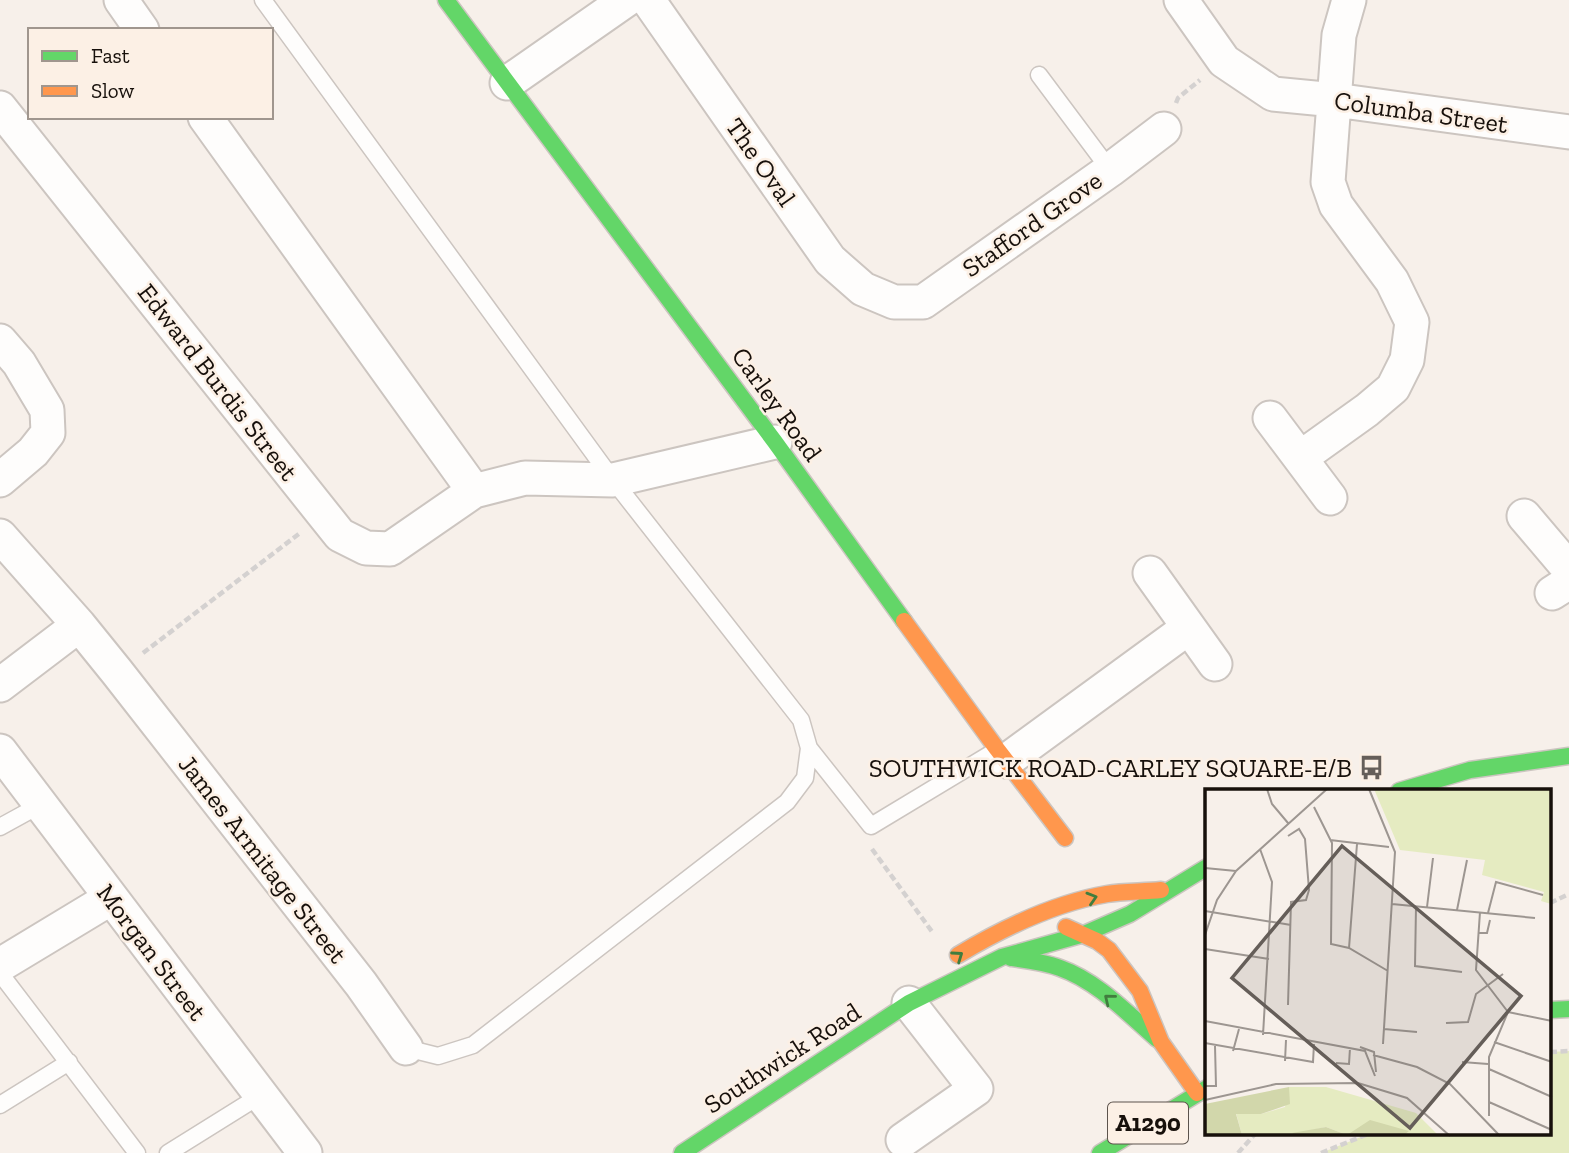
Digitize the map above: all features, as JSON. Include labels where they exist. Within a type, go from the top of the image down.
[{"type":"street","points":[[121,0],[141,28]]},
{"type":"street","name":"Carley Road","points":[[446,0],[1065,838]]},
{"type":"street","points":[[1181,0],[1224,61]]},
{"type":"street","points":[[1300,458],[1393,388],[1408,360],[1412,322],[1392,281],[1336,205],[1328,182],[1339,35],[1349,0]]},
{"type":"street","points":[[507,83],[627,1]]},
{"type":"street","name":"The Oval","points":[[627,1],[830,260],[863,289],[894,302]]},
{"type":"street","name":"Columba Street","points":[[1224,61],[1273,94],[1569,132]]},
{"type":"street","name":"Edward Burdis Street","points":[[0,108],[340,535],[366,548],[390,549],[474,491],[525,478],[613,480],[775,442]]},
{"type":"street","points":[[206,119],[474,491]]},
{"type":"street","name":"Stafford Grove","points":[[894,302],[923,302],[1164,129]]},
{"type":"street","points":[[0,341],[19,363],[47,410],[48,433],[33,452],[0,480]]},
{"type":"street","points":[[1270,418],[1330,498]]},
{"type":"street","points":[[1524,516],[1563,581]]},
{"type":"street","name":"James Armitage Street","points":[[0,536],[79,625],[361,984],[406,1048]]},
{"type":"street","points":[[1150,573],[1215,664]]},
{"type":"street","points":[[0,685],[79,625]]},
{"type":"street","points":[[1002,755],[1188,628]]},
{"type":"street","name":"Morgan Street","points":[[0,751],[261,1095],[299,1151]]},
{"type":"street","points":[[1405,789],[1470,769],[1569,756]]},
{"type":"street","points":[[909,1003],[1003,957],[1084,934],[1130,914],[1205,868]]},
{"type":"street","points":[[909,1003],[952,959],[988,936],[1027,918],[1104,894],[1170,890]]},
{"type":"street","points":[[0,965],[111,898]]},
{"type":"street","points":[[1027,918],[1052,921],[1084,934],[1109,950],[1140,991],[1161,1042]]},
{"type":"street","points":[[1003,957],[1030,960],[1074,974],[1161,1042],[1202,1091]]},
{"type":"street","points":[[903,1140],[976,1089],[909,1003]]},
{"type":"street","name":"Southwick Road","points":[[682,1153],[717,1144],[909,1003]]},
{"type":"street","name":"A1290","points":[[1100,1153],[1202,1091]]},
{"type":"lane","points":[[263,0],[613,480],[801,720],[809,748],[871,825],[1002,755]]},
{"type":"lane","points":[[1039,75],[1110,170]]},
{"type":"lane","points":[[406,1048],[438,1056],[473,1045],[787,802],[805,778],[809,748]]},
{"type":"lane","points":[[0,827],[40,805]]},
{"type":"lane","points":[[0,973],[137,1153]]},
{"type":"lane","points":[[0,1105],[69,1062]]},
{"type":"lane","points":[[168,1153],[261,1095]]},
{"type":"path","points":[[1164,129],[1178,98],[1224,61]]},
{"type":"path","points":[[117,673],[324,515]]},
{"type":"path","points":[[871,825],[867,842],[952,959]]},
{"type":"path","points":[[1552,901],[1569,894]]},
{"type":"path","points":[[1238,1153],[1253,1136]]},
{"type":"path","points":[[1321,1153],[1363,1136]]},
{"type":"green space","points":[[1569,1051],[1569,1153],[1321,1153],[1363,1136],[1552,1136],[1552,1052]]},
{"type":"traffic: fast","points":[[446,0],[775,442],[904,621]]},
{"type":"traffic: fast","points":[[1406,789],[1470,770],[1569,756]]},
{"type":"traffic: fast","points":[[682,1153],[909,1003],[1002,957],[1084,934],[1130,914],[1205,868]]},
{"type":"traffic: fast","points":[[1011,958],[1048,964],[1087,981],[1157,1039]]},
{"type":"traffic: fast","points":[[1552,1010],[1569,1009]]},
{"type":"traffic: fast","points":[[1100,1153],[1205,1089]]},
{"type":"traffic: slow","points":[[904,621],[1065,838]]},
{"type":"traffic: slow","points":[[958,955],[993,935],[1048,910],[1107,894],[1161,890]]},
{"type":"traffic: slow","points":[[1066,927],[1097,941],[1109,950],[1140,991],[1161,1042],[1197,1093]]},
{"type":"place","name":"SOUTHWICK ROAD-CARLEY SQUARE-E/B","points":[[1372,768]]}]
